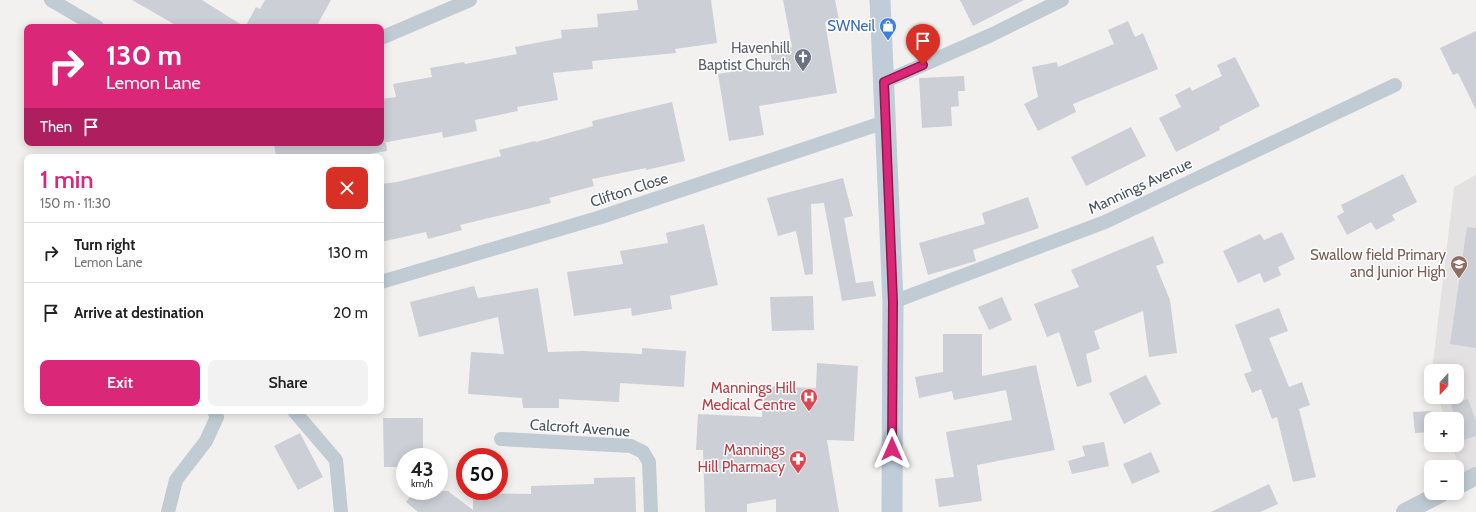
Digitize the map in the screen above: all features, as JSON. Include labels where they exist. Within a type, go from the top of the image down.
[{"type":"main road","points":[[880,0],[893,302],[892,512]]},
{"type":"street","points":[[51,0],[92,24]]},
{"type":"street","points":[[384,37],[470,0]]},
{"type":"street","points":[[884,82],[991,35],[1062,0]]},
{"type":"street","name":"Mannings Avenue","points":[[893,302],[1105,222],[1395,85]]},
{"type":"street","name":"Clifton Close","points":[[384,281],[601,217],[885,122]]},
{"type":"street","points":[[168,512],[176,480],[206,441],[217,417],[216,414]]},
{"type":"street","points":[[297,414],[336,460],[341,512]]},
{"type":"street","name":"Calcroft Avenue","points":[[501,439],[632,446],[643,452],[650,462],[651,512]]},
{"type":"street","points":[[1464,482],[1476,476]]},
{"type":"street","points":[[1405,512],[1428,500]]},
{"type":"shaded area","name":"Swallow field Primary and Junior High","points":[[1476,175],[1476,471],[1464,477],[1464,460],[1457,460],[1454,452],[1464,452],[1464,412],[1443,412],[1440,404],[1464,404],[1464,364],[1433,364],[1454,187]]},
{"type":"building","points":[[132,0],[202,0],[240,24],[174,24]]},
{"type":"building","points":[[265,0],[331,0],[318,24],[247,24],[256,7],[260,9]]},
{"type":"building","points":[[637,0],[711,0],[717,43],[675,49],[676,53],[592,61],[593,69],[553,73],[558,100],[517,107],[518,111],[475,120],[477,131],[443,138],[442,132],[384,143],[384,99],[396,97],[393,84],[432,77],[430,68],[464,62],[465,64],[517,54],[515,47],[562,38],[561,30],[598,27],[597,14],[638,10]]},
{"type":"building","points":[[783,0],[835,0],[839,20],[825,22],[837,93],[759,106],[764,135],[729,141],[718,74],[773,65],[770,51],[792,47]]},
{"type":"building","points":[[960,0],[1024,0],[973,26]]},
{"type":"building","points":[[1128,21],[1135,37],[1143,33],[1158,69],[1073,104],[1076,112],[1038,131],[1024,104],[1038,97],[1032,67],[1057,62],[1058,67],[1114,44],[1108,30]]},
{"type":"building","points":[[1476,31],[1476,110],[1458,73],[1453,75],[1440,48]]},
{"type":"building","points":[[1235,57],[1260,106],[1219,127],[1220,130],[1176,152],[1159,118],[1181,107],[1175,95],[1190,87],[1192,91],[1222,76],[1217,65]]},
{"type":"building","points":[[964,76],[965,91],[958,91],[959,106],[951,107],[952,126],[922,128],[919,78]]},
{"type":"building","points":[[672,102],[685,161],[646,170],[646,168],[592,179],[594,186],[549,198],[551,203],[460,225],[462,230],[428,239],[426,232],[384,241],[384,184],[397,182],[501,156],[499,150],[536,142],[593,126],[592,121]]},
{"type":"building","points":[[1131,127],[1146,156],[1086,186],[1071,157]]},
{"type":"building","points":[[384,143],[386,143],[387,151],[370,154],[276,154],[274,146],[384,146]]},
{"type":"building","points":[[1403,174],[1417,202],[1392,215],[1395,220],[1376,230],[1371,222],[1347,235],[1337,216],[1344,212],[1341,205]]},
{"type":"building","points":[[843,178],[853,216],[844,218],[856,283],[873,281],[876,296],[842,301],[824,203],[811,204],[813,274],[805,275],[796,231],[778,236],[767,198]]},
{"type":"building","points":[[1028,197],[1039,228],[973,250],[976,261],[928,275],[919,243],[985,224],[982,213]]},
{"type":"building","points":[[704,224],[718,285],[670,296],[672,309],[632,316],[631,308],[574,316],[567,272],[623,264],[620,251],[668,243],[666,233]]},
{"type":"building","points":[[1467,227],[1476,228],[1476,348],[1450,344]]},
{"type":"building","points":[[1282,232],[1295,259],[1278,267],[1281,275],[1264,283],[1260,273],[1238,283],[1223,251],[1260,234],[1264,240]]},
{"type":"building","points":[[1153,236],[1164,263],[1156,266],[1170,300],[1177,353],[1149,357],[1143,311],[1094,331],[1100,349],[1086,354],[1092,382],[1077,387],[1059,332],[1047,337],[1034,304],[1079,287],[1071,270]]},
{"type":"building","points":[[474,286],[478,298],[538,288],[548,352],[583,351],[642,354],[642,348],[686,351],[684,387],[620,383],[619,402],[559,399],[559,408],[523,408],[522,398],[468,394],[471,352],[504,354],[498,317],[419,337],[410,302]]},
{"type":"building","points":[[813,296],[814,330],[772,331],[770,297]]},
{"type":"building","points":[[1002,297],[1012,320],[989,330],[978,307]]},
{"type":"building","points":[[1279,308],[1288,331],[1269,338],[1289,387],[1302,382],[1310,405],[1299,409],[1316,477],[1293,482],[1277,417],[1272,419],[1261,389],[1252,393],[1244,374],[1252,371],[1235,325]]},
{"type":"building","points":[[943,334],[982,334],[982,376],[1036,365],[1055,450],[977,465],[982,501],[939,507],[935,479],[954,477],[946,432],[1012,420],[1006,390],[954,400],[952,391],[919,398],[915,377],[943,372]]},
{"type":"building","points":[[817,363],[858,366],[854,441],[827,440],[839,512],[776,512],[776,499],[747,504],[747,512],[705,512],[703,450],[696,450],[698,414],[762,417],[763,386],[816,388]]},
{"type":"building","points":[[1146,375],[1161,404],[1124,424],[1109,393]]},
{"type":"building","points":[[1468,399],[1476,421],[1476,436],[1464,440],[1464,412],[1453,412],[1451,405],[1464,404],[1464,400]]},
{"type":"building","points":[[1431,411],[1424,412],[1424,432],[1415,433],[1413,412]]},
{"type":"building","points":[[383,418],[423,418],[423,448],[396,448],[396,467],[384,467]]},
{"type":"building","points":[[300,433],[323,477],[298,490],[274,446]]},
{"type":"building","points":[[1104,442],[1109,466],[1072,474],[1068,461],[1085,456],[1082,446]]},
{"type":"building","points":[[1151,452],[1160,472],[1132,484],[1123,464]]},
{"type":"building","points":[[635,477],[636,512],[418,512],[406,502],[408,500],[448,500],[448,491],[456,497],[456,500],[460,500],[473,510],[473,500],[508,500],[508,494],[531,494],[531,486],[594,484],[594,478]]},
{"type":"building","points":[[1269,484],[1278,504],[1260,512],[1211,512]]},
{"type":"place","name":"SWNeil","points":[[888,41]]},
{"type":"place","name":"Havenhill Baptist Church","points":[[803,72]]},
{"type":"place","name":"Swallow field Primary and Junior High","points":[[1459,279]]},
{"type":"place","name":"Mannings Hill Medical Centre","points":[[809,412]]},
{"type":"place","name":"Mannings Hill Pharmacy","points":[[798,474]]},
{"type":"route","points":[[892,449],[893,302],[884,82],[923,65]]}]
